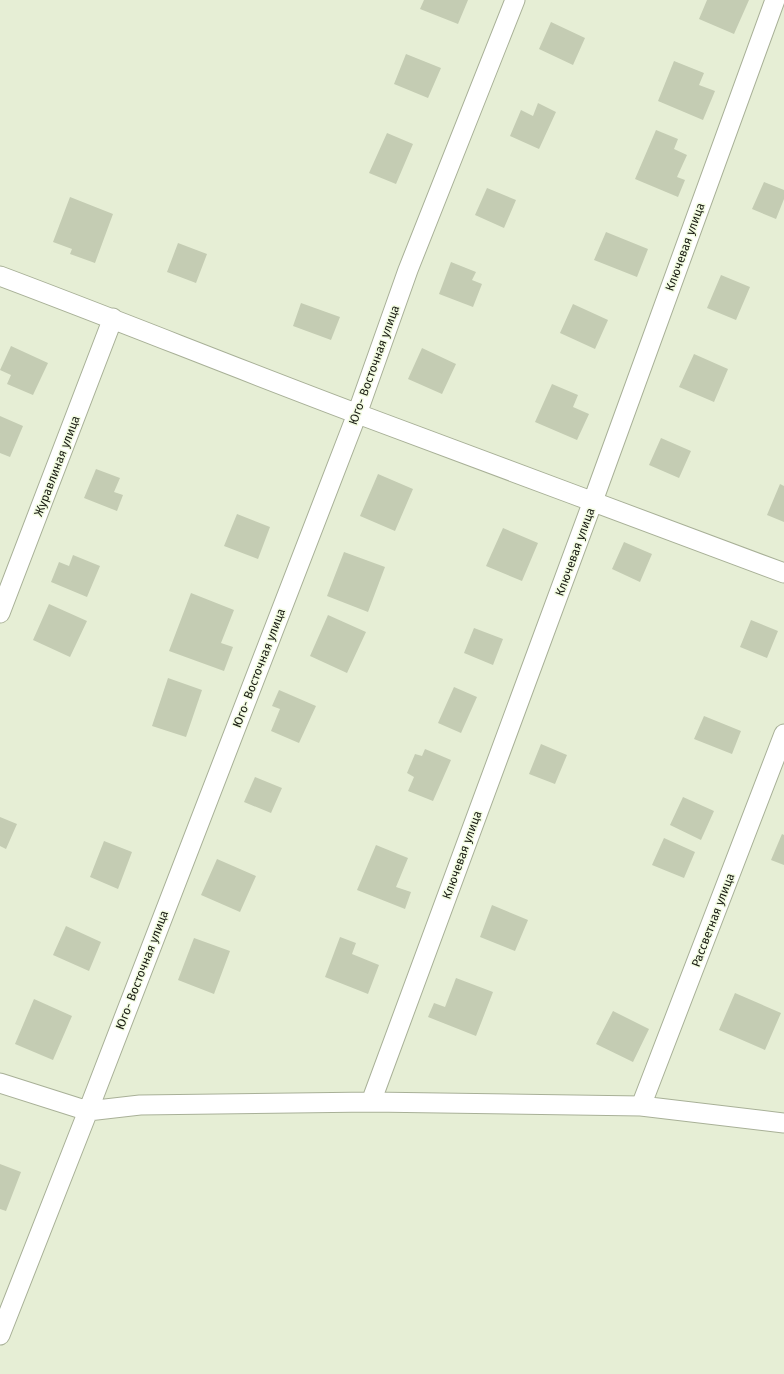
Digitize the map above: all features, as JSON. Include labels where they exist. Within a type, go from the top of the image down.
[{"type":"street","name":"Юго- Восточная улица","points":[[0,1335],[357,414],[408,270],[515,0]]},
{"type":"street","name":"Ключевая улица","points":[[371,1102],[594,501],[775,0]]},
{"type":"street","points":[[0,276],[113,318],[357,414],[784,573]]},
{"type":"street","name":"Журавлиная улица","points":[[0,613],[113,318]]},
{"type":"street","name":"Рассветная улица","points":[[641,1106],[784,734]]},
{"type":"street","points":[[0,1083],[88,1111],[140,1105],[371,1102],[641,1106],[784,1123]]},
{"type":"building","points":[[424,0],[468,0],[458,24],[420,9]]},
{"type":"building","points":[[707,0],[749,0],[734,34],[699,19]]},
{"type":"building","points":[[551,22],[585,38],[573,65],[539,49]]},
{"type":"building","points":[[406,54],[441,68],[428,98],[394,84]]},
{"type":"building","points":[[674,61],[704,73],[699,85],[715,91],[703,120],[658,101]]},
{"type":"building","points":[[538,103],[556,112],[539,149],[510,136],[521,110],[533,116]]},
{"type":"building","points":[[656,130],[678,139],[674,149],[687,155],[677,177],[685,180],[678,197],[635,179]]},
{"type":"building","points":[[387,133],[413,144],[396,184],[369,173]]},
{"type":"building","points":[[764,182],[784,190],[784,199],[776,219],[752,209]]},
{"type":"building","points":[[487,188],[516,200],[504,228],[475,215]]},
{"type":"building","points":[[70,197],[113,214],[95,263],[70,254],[72,249],[53,242]]},
{"type":"building","points":[[606,232],[648,249],[637,277],[594,260]]},
{"type":"building","points":[[178,243],[207,254],[196,283],[167,272]]},
{"type":"building","points":[[451,262],[476,272],[472,280],[482,284],[473,307],[439,294]]},
{"type":"building","points":[[721,275],[750,287],[736,320],[707,308]]},
{"type":"building","points":[[301,303],[340,317],[331,340],[293,326]]},
{"type":"building","points":[[573,304],[608,320],[595,349],[560,333]]},
{"type":"building","points":[[11,346],[48,363],[33,395],[7,384],[11,375],[0,370]]},
{"type":"building","points":[[422,348],[456,364],[442,394],[408,379]]},
{"type":"building","points":[[694,354],[728,369],[714,402],[679,387]]},
{"type":"building","points":[[552,384],[578,395],[573,407],[589,414],[577,440],[535,422]]},
{"type":"building","points":[[0,416],[23,426],[10,457],[0,453]]},
{"type":"building","points":[[661,438],[691,451],[679,478],[649,465]]},
{"type":"building","points":[[96,469],[120,478],[114,492],[123,495],[117,511],[84,498]]},
{"type":"building","points":[[378,474],[413,489],[395,531],[360,516]]},
{"type":"building","points":[[780,484],[784,486],[784,522],[767,515]]},
{"type":"building","points":[[237,514],[270,527],[258,559],[224,546]]},
{"type":"building","points":[[503,528],[538,543],[522,581],[486,566]]},
{"type":"building","points":[[624,542],[652,554],[640,582],[612,569]]},
{"type":"building","points":[[344,552],[385,567],[368,612],[327,596]]},
{"type":"building","points":[[73,555],[100,566],[87,597],[51,582],[59,562],[69,566]]},
{"type":"building","points":[[191,593],[234,610],[221,643],[233,647],[224,671],[169,651]]},
{"type":"building","points":[[49,604],[87,621],[70,657],[33,640]]},
{"type":"building","points":[[328,615],[366,632],[347,673],[310,656]]},
{"type":"building","points":[[751,620],[778,631],[767,658],[740,647]]},
{"type":"building","points":[[474,628],[503,639],[493,665],[464,653]]},
{"type":"building","points":[[168,678],[202,690],[186,737],[152,726]]},
{"type":"building","points":[[454,687],[477,697],[461,733],[438,723]]},
{"type":"building","points":[[279,690],[316,706],[299,743],[271,731],[280,709],[272,706]]},
{"type":"building","points":[[704,716],[741,731],[732,754],[694,739]]},
{"type":"building","points":[[541,744],[567,755],[555,784],[529,774]]},
{"type":"building","points":[[425,749],[451,760],[433,801],[408,791],[414,777],[407,773],[415,754],[422,756]]},
{"type":"building","points":[[255,777],[282,788],[271,813],[244,802]]},
{"type":"building","points":[[683,797],[714,811],[701,840],[670,825]]},
{"type":"building","points":[[0,817],[17,824],[6,849],[0,846]]},
{"type":"building","points":[[782,834],[784,835],[784,865],[771,860]]},
{"type":"building","points":[[664,838],[695,852],[684,878],[652,865]]},
{"type":"building","points":[[104,841],[132,852],[118,889],[90,877]]},
{"type":"building","points":[[376,845],[408,858],[396,887],[411,892],[405,909],[357,890]]},
{"type":"building","points":[[217,859],[256,876],[240,912],[201,895]]},
{"type":"building","points":[[492,905],[528,920],[515,951],[480,937]]},
{"type":"building","points":[[66,926],[101,942],[89,971],[53,955]]},
{"type":"building","points":[[340,937],[356,943],[352,954],[379,965],[368,994],[325,977]]},
{"type":"building","points":[[194,938],[230,951],[214,994],[178,980]]},
{"type":"building","points":[[456,978],[493,992],[476,1036],[428,1017],[434,1003],[445,1007]]},
{"type":"building","points":[[735,993],[781,1013],[765,1050],[719,1030]]},
{"type":"building","points":[[34,999],[72,1016],[53,1060],[15,1044]]},
{"type":"building","points":[[613,1011],[649,1029],[633,1062],[596,1044]]},
{"type":"building","points":[[0,1164],[21,1172],[6,1211],[0,1209]]}]
